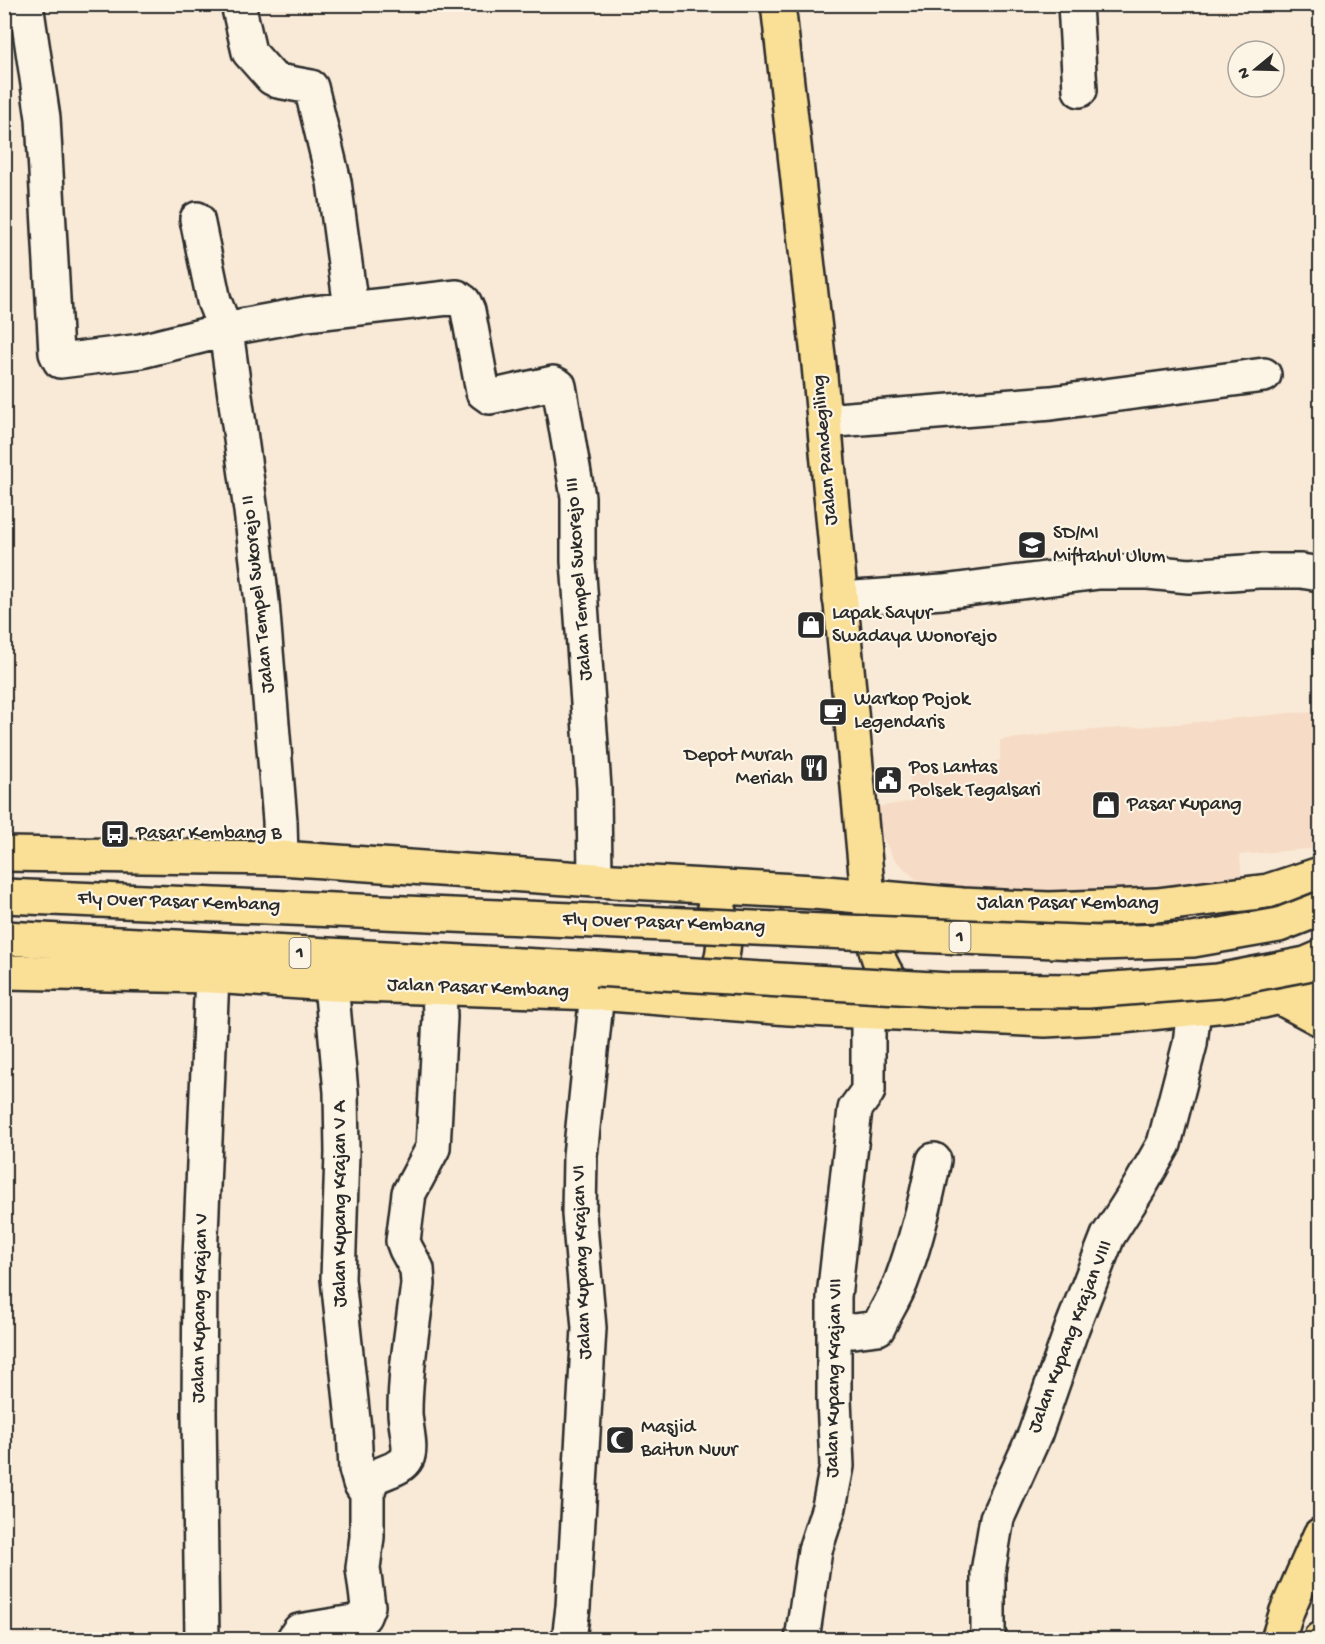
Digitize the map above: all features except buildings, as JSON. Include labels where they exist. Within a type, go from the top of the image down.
[{"type":"main road","name":"Jalan Pandegiling","points":[[778,4],[824,421],[868,896]]},
{"type":"main road","name":"Jalan Pasar Kembang","points":[[4,854],[281,858],[1048,909],[1157,905],[1269,891],[1320,874]]},
{"type":"main road","points":[[703,1002],[715,984],[722,963],[724,942],[722,922],[707,886]]},
{"type":"main road","name":"Jalan Pasar Kembang","points":[[1269,891],[1316,910]]},
{"type":"main road","name":"Fly Over Pasar Kembang","points":[[4,896],[1099,943],[1193,940],[1280,925],[1316,910]]},
{"type":"main road","name":"Jalan Pasar Kembang","points":[[868,896],[877,957],[887,976],[904,994],[916,1002],[951,1016]]},
{"type":"main road","name":"1","points":[[4,938],[949,990],[1088,991],[1218,981],[1306,964],[1320,958]]},
{"type":"main road","points":[[1271,999],[1304,980],[1320,965]]},
{"type":"main road","name":"Jalan Pasar Kembang","points":[[4,972],[212,976],[331,984],[597,993],[703,1002],[1045,1020],[1122,1016],[1271,999],[1320,987]]},
{"type":"main road","points":[[1271,999],[1320,1019]]},
{"type":"main road","points":[[1278,1640],[1287,1611],[1320,1535]]},
{"type":"street","points":[[26,4],[43,118],[57,357],[60,361],[141,351],[241,326],[306,314],[351,309],[334,182],[311,87],[272,78],[249,52],[238,4]]},
{"type":"street","points":[[1076,4],[1080,90]]},
{"type":"street","name":"Jalan Tempel Sukorejo II","points":[[197,219],[214,301],[226,331],[262,602],[281,858]]},
{"type":"street","name":"Jalan Tempel Sukorejo III","points":[[351,309],[457,297],[464,302],[468,311],[483,392],[490,397],[553,383],[559,386],[578,497],[578,561],[594,789],[596,880]]},
{"type":"street","points":[[824,421],[1051,403],[1264,375]]},
{"type":"street","points":[[840,599],[943,592],[1099,572],[1148,572],[1189,576],[1258,571],[1320,574]]},
{"type":"street","name":"Jalan Kupang Krajan V","points":[[202,1640],[199,1413],[200,1257],[212,976]]},
{"type":"street","name":"Jalan Kupang Krajan V A","points":[[331,984],[341,1102],[338,1279],[356,1469],[360,1483],[367,1494]]},
{"type":"street","points":[[293,1640],[299,1631],[359,1621],[364,1616],[368,1606],[363,1568],[367,1536],[367,1494],[372,1479],[401,1465],[409,1453],[405,1414],[418,1284],[417,1269],[403,1241],[409,1193],[433,1148],[440,1017],[439,988]]},
{"type":"street","name":"Jalan Kupang Krajan VI","points":[[569,1640],[574,1595],[589,1328],[579,1214],[580,1155],[597,993]]},
{"type":"street","name":"Jalan Kupang Krajan VIII","points":[[988,1640],[988,1572],[997,1518],[1035,1434],[1072,1328],[1108,1236],[1164,1144],[1190,1044],[1194,1008]]},
{"type":"street","name":"Jalan Kupang Krajan VII","points":[[802,1640],[815,1550],[829,1507],[837,1466],[834,1400],[834,1297],[855,1109],[868,1091],[868,1011]]},
{"type":"street","points":[[834,1329],[854,1331],[878,1328],[900,1284],[923,1217],[934,1160]]},
{"type":"shaded area","name":"Pasar Kupang","points":[[1320,712],[1320,848],[1240,855],[1242,879],[1112,896],[924,887],[894,859],[877,828],[870,808],[913,801],[910,791],[909,767],[973,766],[1000,760],[1000,740],[1065,732]]},
{"type":"place","name":"SD/MI Miftahul Ulum","points":[[1032,545]]},
{"type":"place","name":"Lapak Sayur Swadaya Wonorejo","points":[[811,625]]},
{"type":"place","name":"Warkop Pojok Legendaris","points":[[833,712]]},
{"type":"place","name":"Depot Murah Meriah","points":[[814,768]]},
{"type":"place","name":"Pos Lantas Polsek Tegalsari","points":[[888,780]]},
{"type":"place","name":"Pasar Kupang","points":[[1106,805]]},
{"type":"place","name":"Pasar Kembang B","points":[[115,834]]},
{"type":"place","name":"Masjid Baitun Nuur","points":[[620,1440]]}]
